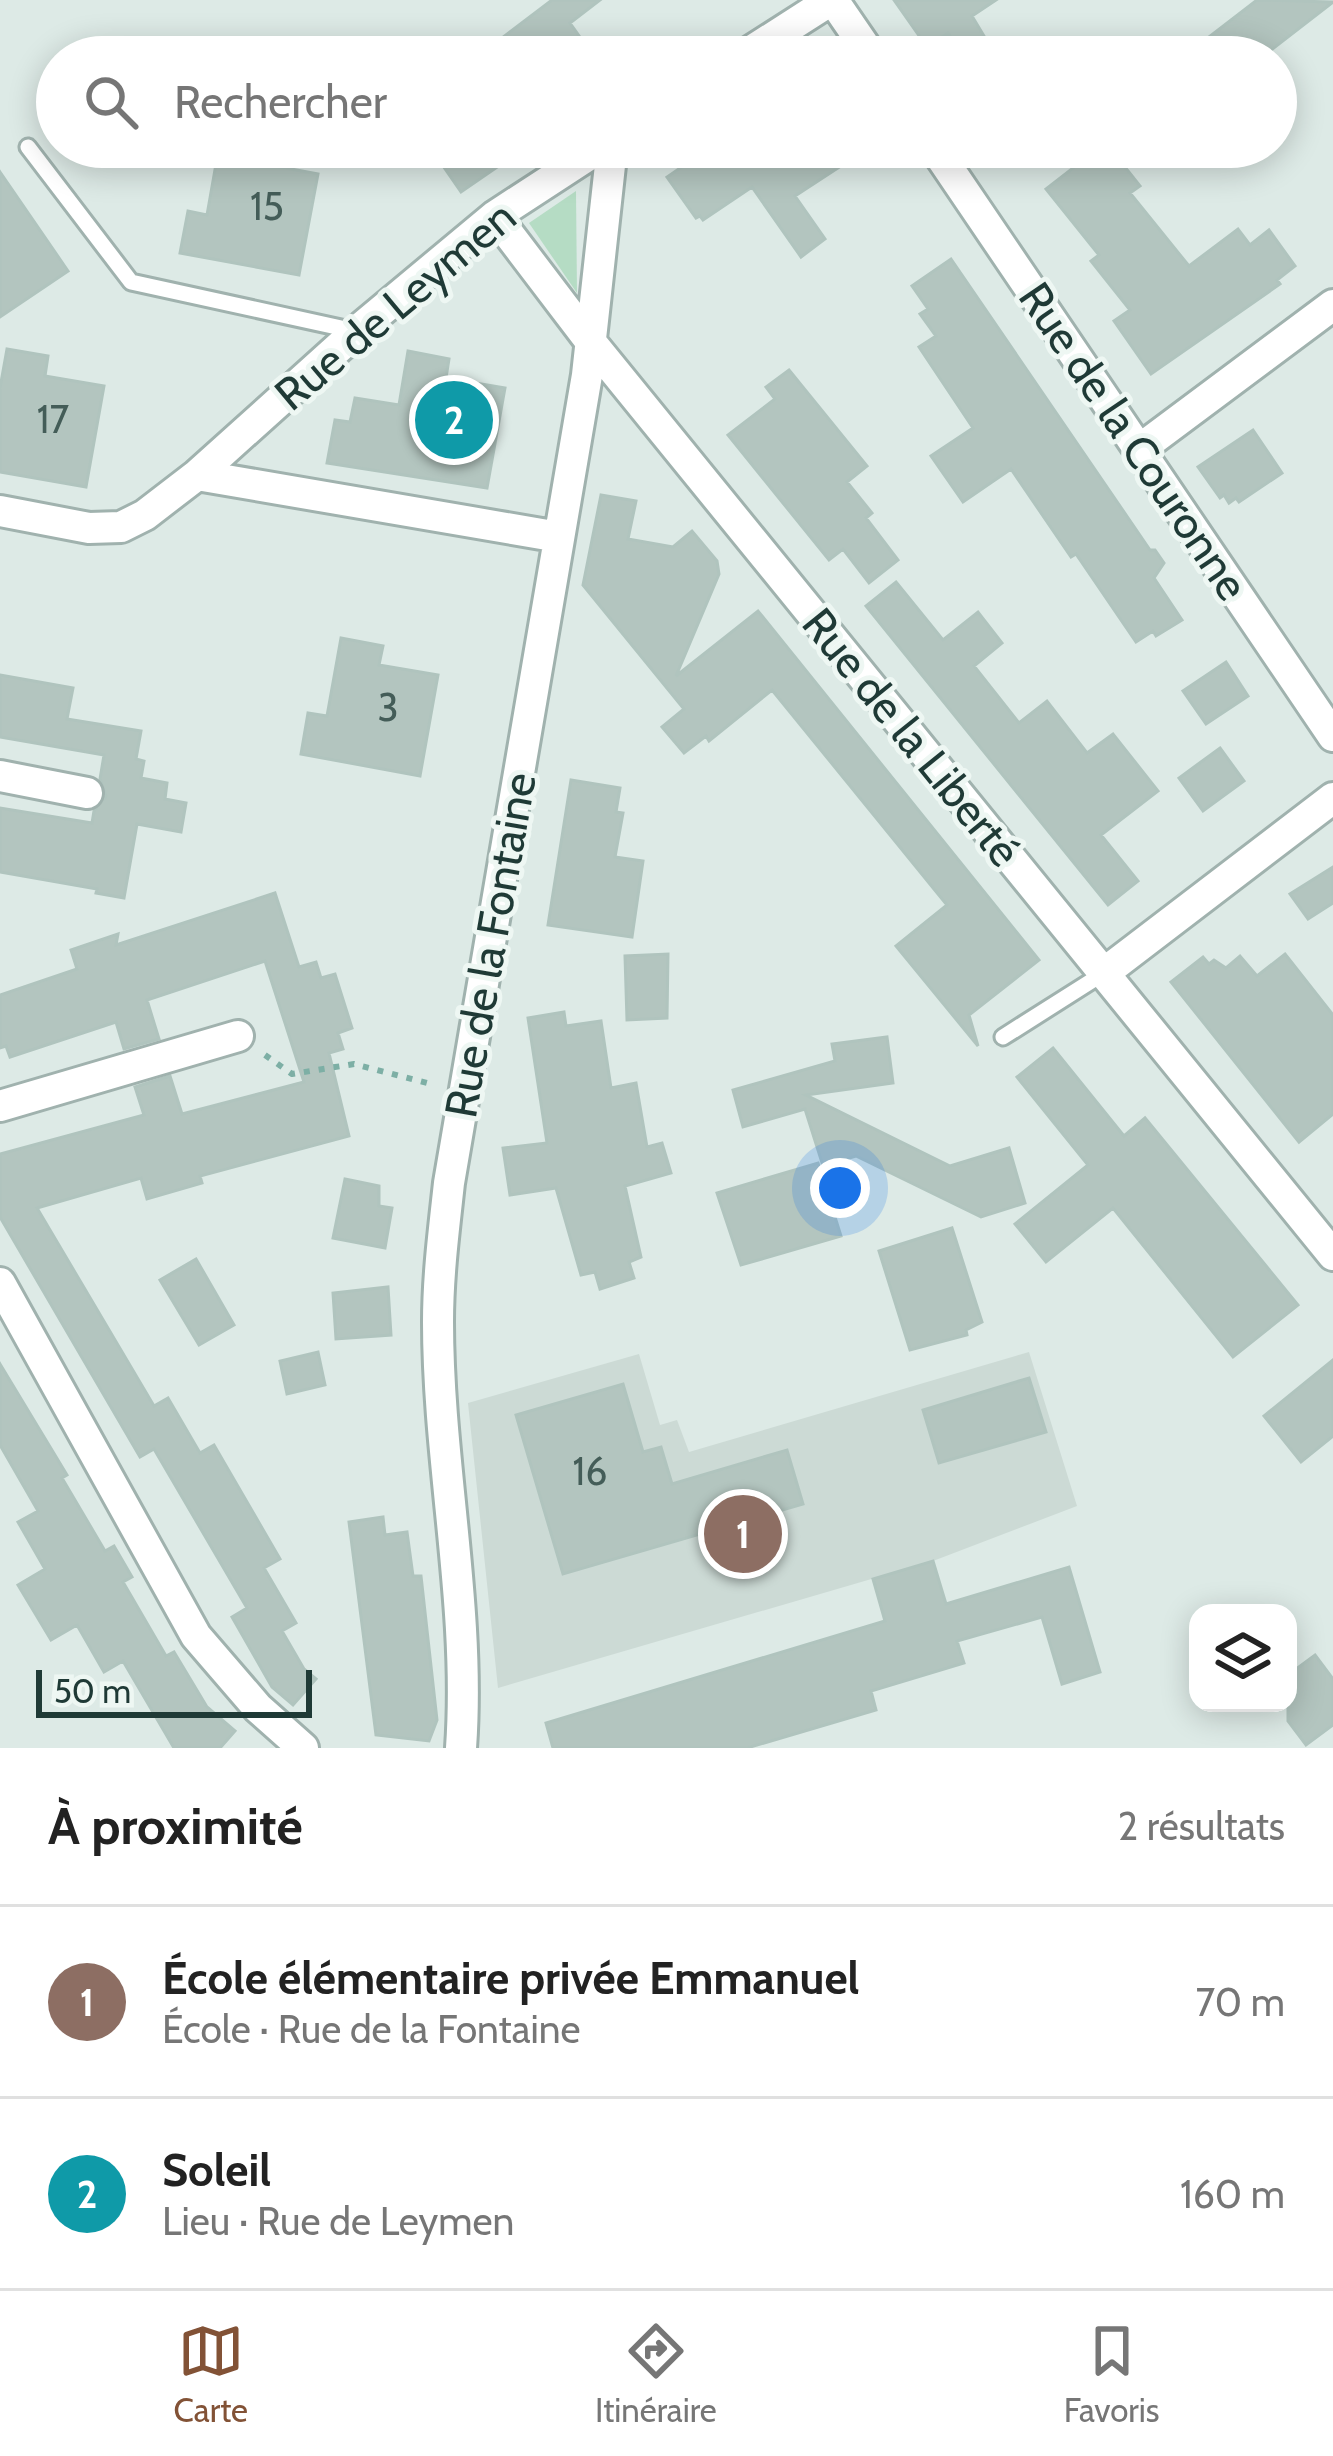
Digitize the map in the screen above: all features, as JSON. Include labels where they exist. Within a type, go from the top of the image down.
[{"type":"street","points":[[775,36],[832,0],[857,36]]},
{"type":"street","name":"Rue de Leymen","points":[[0,512],[89,528],[121,527],[145,515],[495,216],[569,168]]},
{"type":"street","name":"Rue de la Fontaine","points":[[461,1748],[461,1650],[438,1321],[448,1183],[559,537],[590,341],[609,168]]},
{"type":"street","name":"Rue de la Couronne","points":[[948,168],[1333,736]]},
{"type":"street","name":"Rue de la Liberté","points":[[495,216],[590,341],[1333,1255]]},
{"type":"street","points":[[1140,449],[1333,304]]},
{"type":"street","points":[[197,475],[559,537]]},
{"type":"street","points":[[0,776],[87,793]]},
{"type":"street","points":[[1104,973],[1333,798]]},
{"type":"street","points":[[0,1106],[238,1036]]},
{"type":"street","points":[[0,1283],[196,1636],[258,1708],[303,1748]]},
{"type":"lane","points":[[28,147],[36,158]]},
{"type":"lane","points":[[44,168],[130,282],[356,331]]},
{"type":"lane","points":[[1003,1037],[1104,973]]},
{"type":"path","points":[[238,1036],[292,1074],[354,1064],[464,1093]]},
{"type":"shaded area","points":[[1029,1352],[1077,1506],[933,1561],[498,1688],[468,1403],[639,1354],[660,1425],[677,1420],[689,1452]]},
{"type":"green space","points":[[576,191],[577,293],[529,223]]},
{"type":"building","points":[[552,0],[600,0],[570,23],[579,36],[505,36]]},
{"type":"building","points":[[894,0],[996,0],[972,16],[984,36],[919,36]]},
{"type":"building","points":[[1257,0],[1333,2],[1289,36],[1210,36]]},
{"type":"building","points":[[215,168],[286,168],[318,174],[299,275],[180,253],[188,211],[207,215]]},
{"type":"building","points":[[444,168],[496,168],[461,192]]},
{"type":"building","points":[[680,168],[838,168],[795,196],[825,239],[801,257],[752,187],[703,220],[696,218],[667,177]]},
{"type":"building","points":[[1073,168],[1126,168],[1140,186],[1130,193],[1189,266],[1238,229],[1250,245],[1269,230],[1295,266],[1277,280],[1280,284],[1151,374],[1114,321],[1130,310],[1091,261],[1099,255],[1046,189]]},
{"type":"building","points":[[0,172],[68,271],[0,317]]},
{"type":"building","points":[[951,259],[1150,550],[1164,563],[1154,578],[1182,620],[1156,636],[1153,631],[1136,642],[1011,469],[963,502],[931,456],[973,428],[919,347],[936,336],[920,314],[928,309],[912,286]]},
{"type":"building","points":[[7,349],[48,356],[45,376],[104,386],[86,487],[0,472],[0,388]]},
{"type":"building","points":[[408,351],[449,359],[446,378],[505,388],[487,488],[327,463],[335,420],[350,422],[355,398],[399,405]]},
{"type":"building","points":[[789,370],[867,466],[847,482],[872,513],[866,518],[898,560],[869,583],[843,549],[829,560],[728,435],[775,399],[766,387]]},
{"type":"building","points":[[1253,430],[1282,473],[1239,502],[1236,498],[1229,503],[1198,467]]},
{"type":"building","points":[[601,495],[636,501],[628,539],[673,547],[692,531],[717,561],[719,574],[676,676],[758,611],[1039,960],[969,1015],[978,1046],[896,946],[947,905],[772,690],[709,741],[706,736],[684,753],[662,727],[684,709],[583,585]]},
{"type":"building","points":[[896,582],[943,640],[978,612],[1002,643],[974,666],[1019,723],[1047,701],[1087,753],[1113,734],[1158,791],[1101,835],[1138,881],[1108,905],[866,606]]},
{"type":"building","points":[[341,638],[383,646],[379,665],[438,675],[420,776],[301,754],[308,713],[327,716]]},
{"type":"building","points":[[1226,662],[1248,696],[1206,724],[1183,691]]},
{"type":"building","points":[[0,675],[73,688],[67,719],[141,731],[136,759],[144,761],[141,778],[167,783],[165,799],[186,803],[181,832],[137,824],[124,898],[0,872],[0,808],[92,823],[94,811],[106,796],[100,779],[104,755],[0,737]]},
{"type":"building","points":[[1220,748],[1244,781],[1203,811],[1179,778]]},
{"type":"building","points":[[571,780],[620,788],[616,812],[623,813],[615,857],[643,861],[632,937],[548,925]]},
{"type":"building","points":[[1333,867],[1333,903],[1308,919],[1290,894]]},
{"type":"building","points":[[275,893],[299,967],[316,962],[321,978],[335,974],[352,1028],[338,1033],[343,1049],[329,1053],[349,1136],[200,1176],[202,1183],[147,1199],[141,1178],[37,1208],[154,1406],[168,1398],[200,1453],[214,1445],[280,1559],[264,1568],[296,1623],[282,1631],[304,1669],[316,1679],[293,1705],[272,1687],[232,1617],[247,1608],[154,1449],[140,1457],[0,1217],[0,1154],[144,1115],[135,1087],[170,1076],[182,1114],[304,1082],[265,961],[147,1000],[159,1039],[124,1049],[116,1022],[10,1057],[6,1046],[0,1048],[0,995],[77,969],[71,950],[118,934],[116,945]]},
{"type":"building","points":[[668,954],[667,1018],[627,1020],[625,956]]},
{"type":"building","points":[[1285,954],[1333,1015],[1333,1114],[1299,1142],[1171,982],[1203,957],[1209,964],[1214,960],[1226,968],[1240,956],[1257,976]]},
{"type":"building","points":[[564,1012],[566,1026],[601,1021],[611,1088],[636,1083],[647,1147],[662,1143],[671,1173],[625,1186],[641,1257],[629,1262],[634,1278],[600,1289],[595,1272],[581,1275],[556,1188],[510,1195],[503,1148],[547,1143],[528,1018]]},
{"type":"building","points":[[887,1037],[893,1083],[806,1095],[950,1166],[1009,1148],[1025,1203],[981,1217],[856,1156],[823,1166],[805,1109],[743,1127],[733,1090],[835,1061],[832,1044]]},
{"type":"building","points":[[1053,1048],[1124,1136],[1145,1118],[1298,1305],[1233,1357],[1113,1208],[1046,1262],[1015,1224],[1088,1165],[1017,1077]]},
{"type":"building","points":[[818,1163],[841,1236],[741,1265],[717,1193]]},
{"type":"building","points":[[345,1179],[379,1186],[379,1206],[392,1208],[385,1248],[333,1238]]},
{"type":"building","points":[[952,1228],[982,1322],[966,1330],[967,1335],[910,1350],[879,1251]]},
{"type":"building","points":[[196,1259],[234,1325],[199,1345],[160,1280]]},
{"type":"building","points":[[388,1287],[391,1335],[336,1339],[333,1293]]},
{"type":"building","points":[[318,1352],[325,1385],[287,1394],[280,1361]]},
{"type":"building","points":[[1333,1360],[1333,1436],[1301,1462],[1264,1416]]},
{"type":"building","points":[[0,1364],[67,1475],[62,1478],[105,1551],[114,1546],[132,1577],[123,1582],[166,1656],[174,1652],[207,1707],[235,1731],[220,1748],[174,1748],[123,1661],[104,1672],[77,1625],[51,1640],[18,1585],[45,1569],[18,1522],[38,1511],[0,1445]]},
{"type":"building","points":[[1029,1378],[1046,1432],[939,1463],[923,1410]]},
{"type":"building","points":[[623,1384],[643,1452],[661,1447],[672,1484],[787,1450],[803,1504],[563,1574],[516,1415]]},
{"type":"building","points":[[383,1517],[385,1535],[407,1532],[413,1576],[421,1576],[437,1720],[429,1741],[376,1735],[349,1522]]},
{"type":"building","points":[[933,1561],[946,1604],[1069,1567],[1100,1672],[1062,1684],[1042,1617],[957,1641],[964,1663],[871,1691],[876,1710],[747,1748],[553,1748],[546,1723],[885,1621],[873,1579]]},
{"type":"building","points":[[1315,1655],[1333,1679],[1333,1725],[1306,1745],[1288,1721],[1288,1712],[1297,1712],[1297,1668]]},
{"type":"place","name":"Soleil","points":[[454,420]]},
{"type":"place","name":"École élémentaire privée Emmanuel","points":[[743,1534]]}]
